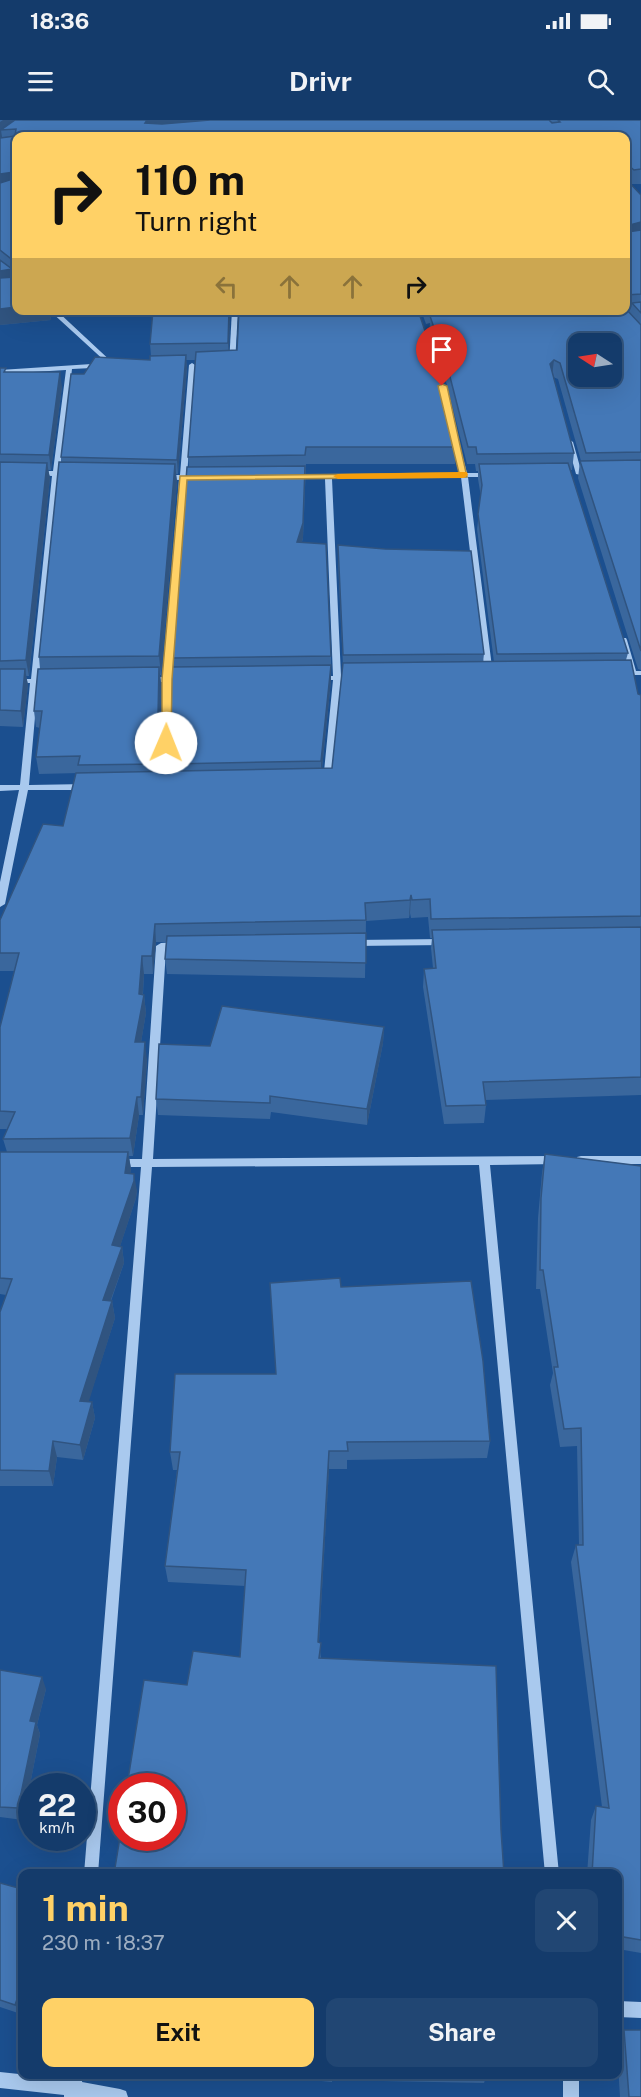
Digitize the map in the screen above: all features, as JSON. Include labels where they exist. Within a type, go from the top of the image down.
[{"type":"street","points":[[57,315],[112,365]]},
{"type":"street","points":[[223,364],[234,364],[235,315]]},
{"type":"street","points":[[432,357],[442,386],[464,475],[489,676]]},
{"type":"street","points":[[0,372],[124,365]]},
{"type":"street","points":[[181,365],[202,365]]},
{"type":"street","points":[[165,786],[167,679],[192,365]]},
{"type":"street","points":[[0,904],[24,788],[52,506],[58,474],[69,369]]},
{"type":"street","points":[[567,432],[579,474]]},
{"type":"street","points":[[25,473],[80,474]]},
{"type":"street","points":[[574,485],[571,474],[589,474]]},
{"type":"street","points":[[284,477],[500,475]]},
{"type":"street","points":[[315,783],[327,783],[337,678],[328,476]]},
{"type":"street","points":[[149,477],[205,478]]},
{"type":"street","points":[[619,628],[637,673],[635,682]]},
{"type":"street","points":[[611,673],[637,673]]},
{"type":"street","points":[[479,676],[500,675]]},
{"type":"street","points":[[303,678],[360,678]]},
{"type":"street","points":[[143,680],[201,679]]},
{"type":"street","points":[[0,681],[60,681]]},
{"type":"street","points":[[150,786],[177,786]]},
{"type":"street","points":[[0,788],[93,787]]},
{"type":"street","points":[[341,943],[461,942]]},
{"type":"street","points":[[91,1869],[147,1163],[161,946],[185,945]]},
{"type":"street","points":[[102,1163],[641,1160]]},
{"type":"street","points":[[484,1161],[552,1869]]},
{"type":"street","points":[[622,2009],[641,2010]]},
{"type":"street","points":[[571,2079],[572,2097]]},
{"type":"street","points":[[0,2080],[74,2086],[120,2097]]},
{"type":"building","points":[[15,120],[147,120],[145,123],[162,124],[210,120],[549,120],[552,123],[560,122],[558,120],[641,120],[641,169],[634,170],[630,167],[630,132],[16,132],[16,129],[1,130]]},
{"type":"building","points":[[12,136],[12,172],[0,174],[0,138]]},
{"type":"building","points":[[12,179],[12,260],[0,250],[0,183]]},
{"type":"building","points":[[630,183],[641,195],[641,222],[630,225]]},
{"type":"building","points":[[641,230],[641,294],[630,295],[630,232]]},
{"type":"building","points":[[0,260],[12,269],[0,271]]},
{"type":"building","points":[[12,277],[12,308],[0,309],[0,278]]},
{"type":"building","points":[[641,302],[641,313],[632,303]]},
{"type":"building","points":[[630,313],[641,325],[641,452],[586,453],[560,363],[554,360],[550,364],[574,453],[477,454],[476,447],[468,447],[448,369],[430,316]]},
{"type":"building","points":[[153,315],[229,315],[228,343],[150,344]]},
{"type":"building","points":[[239,315],[420,315],[438,370],[457,447],[306,447],[305,455],[188,457],[196,352],[237,350]]},
{"type":"building","points":[[186,355],[177,460],[61,457],[71,374],[84,374],[95,357],[150,360],[150,356]]},
{"type":"building","points":[[0,368],[6,368],[4,372],[60,372],[49,455],[0,454]]},
{"type":"building","points":[[641,460],[641,651],[580,461]]},
{"type":"building","points":[[0,462],[47,463],[26,660],[0,661]]},
{"type":"building","points":[[59,462],[175,464],[159,656],[39,657]]},
{"type":"building","points":[[568,463],[628,653],[497,654],[478,514],[482,485],[479,464]]},
{"type":"building","points":[[305,466],[303,523],[297,542],[326,544],[331,656],[172,658],[187,467]]},
{"type":"building","points":[[338,545],[385,549],[471,551],[484,654],[343,655]]},
{"type":"building","points":[[631,660],[638,694],[641,695],[641,916],[431,919],[430,899],[412,900],[411,895],[410,900],[365,903],[366,920],[155,924],[152,956],[142,956],[139,994],[144,995],[135,1042],[145,1042],[141,1097],[137,1097],[130,1138],[3,1139],[15,1112],[0,1111],[0,1027],[19,953],[0,953],[0,920],[43,824],[63,826],[76,773],[332,768],[343,663]]},
{"type":"building","points":[[331,665],[321,761],[170,764],[172,667]]},
{"type":"building","points":[[159,667],[157,764],[78,765],[80,756],[36,757],[42,711],[34,711],[38,669]]},
{"type":"building","points":[[0,669],[25,669],[21,711],[0,710]]},
{"type":"building","points":[[641,927],[641,1077],[483,1082],[486,1105],[446,1106],[424,969],[436,968],[432,930]]},
{"type":"building","points":[[366,933],[366,963],[165,959],[167,936]]},
{"type":"building","points":[[222,1006],[384,1027],[367,1109],[270,1096],[270,1103],[156,1099],[159,1044],[210,1046]]},
{"type":"building","points":[[0,1152],[128,1152],[125,1173],[134,1174],[134,1181],[112,1245],[122,1247],[103,1300],[112,1301],[80,1401],[92,1402],[80,1445],[53,1441],[49,1471],[0,1470],[0,1312],[12,1279],[0,1278]]},
{"type":"building","points":[[545,1154],[641,1166],[641,1940],[622,1937],[622,1869],[592,1869],[596,1806],[609,1808],[576,1545],[583,1545],[581,1428],[564,1429],[554,1367],[558,1367],[543,1270],[540,1270],[541,1198]]},
{"type":"building","points":[[340,1278],[341,1287],[471,1281],[483,1361],[490,1441],[347,1442],[348,1451],[329,1451],[318,1642],[321,1643],[319,1658],[496,1666],[504,1869],[115,1869],[118,1851],[186,1851],[186,1773],[129,1773],[144,1680],[187,1685],[193,1651],[240,1657],[246,1570],[165,1566],[180,1452],[170,1452],[175,1374],[276,1374],[270,1283]]},
{"type":"building","points":[[0,1670],[42,1677],[30,1721],[36,1722],[25,1773],[18,1773],[18,1808],[0,1807]]},
{"type":"building","points":[[0,1883],[18,1888],[18,1996],[15,2005],[0,2000]]},
{"type":"building","points":[[624,2030],[641,2030],[641,2097],[629,2097]]},
{"type":"slow traffic","points":[[338,476],[463,474]]},
{"type":"route","points":[[166,743],[167,679],[183,478],[464,475],[442,386]]}]
